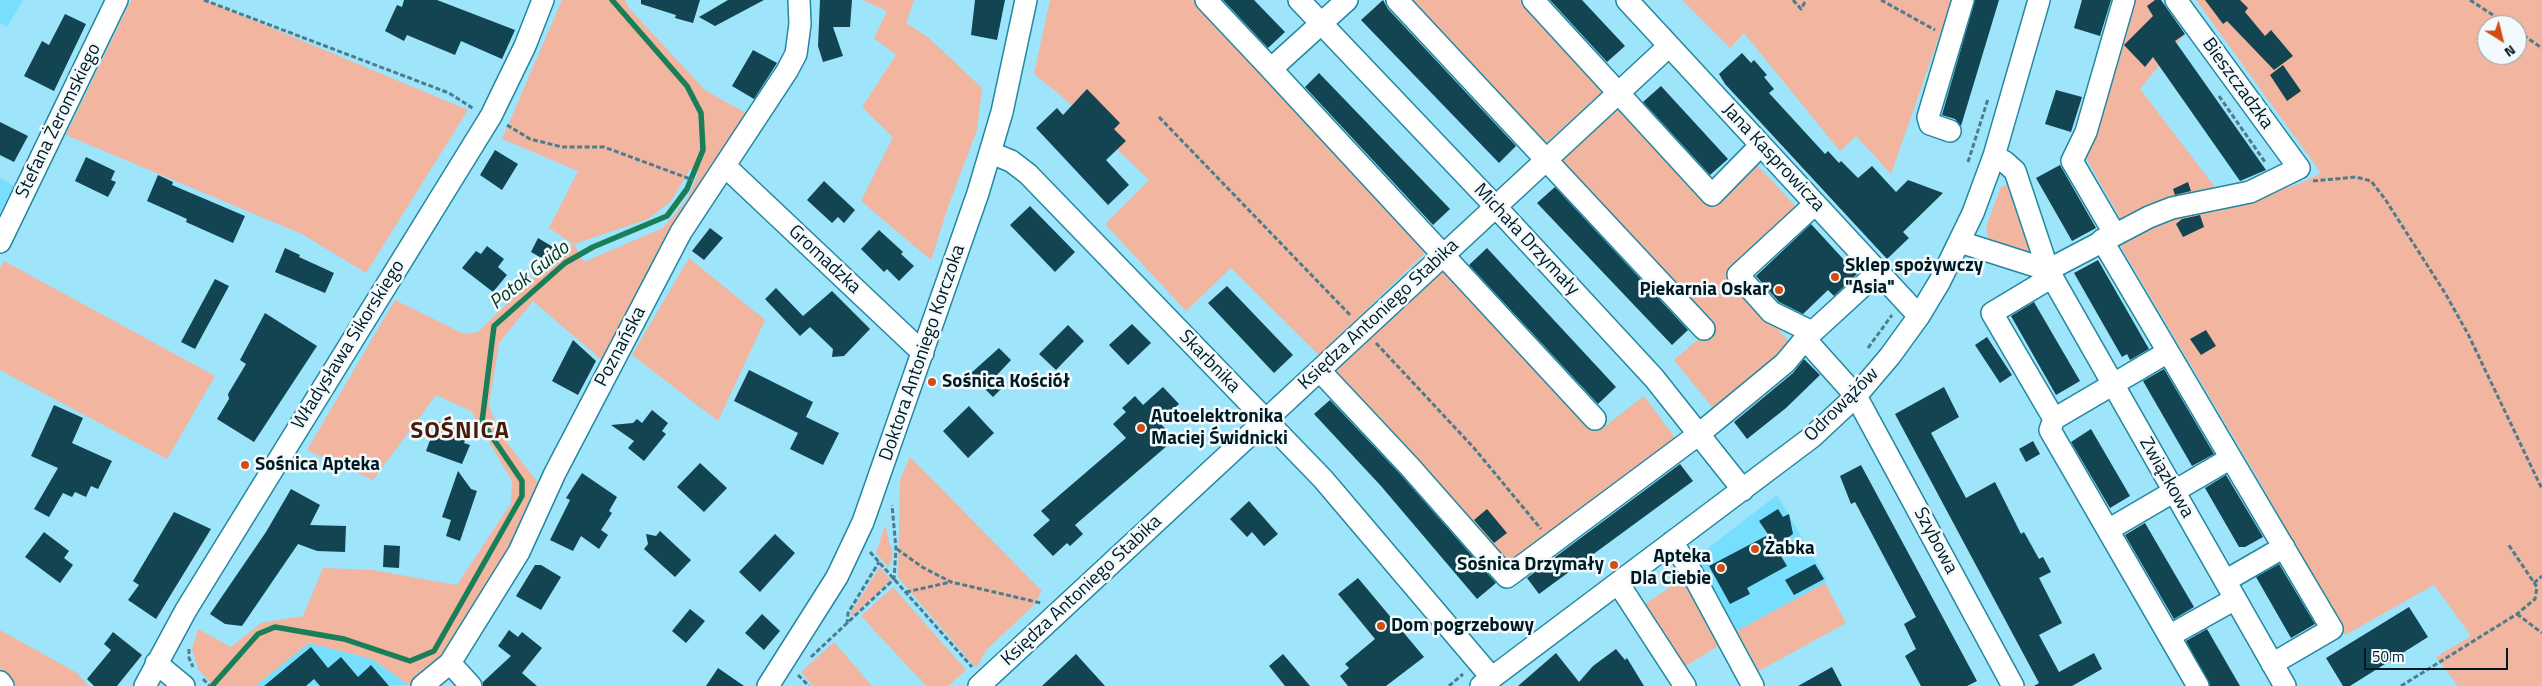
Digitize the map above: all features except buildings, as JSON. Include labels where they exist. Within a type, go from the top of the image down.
[{"type":"street","name":"Stefana Żeromskiego","points":[[0,242],[116,0]]},
{"type":"street","name":"Władysława Sikorskiego","points":[[144,686],[186,610],[525,46],[543,0]]},
{"type":"street","name":"Poznańska","points":[[422,686],[450,663],[519,552],[555,473],[681,232],[775,92],[796,54],[800,24],[799,0]]},
{"type":"street","name":"Doktora Antoniego Korczoka","points":[[786,678],[864,522],[991,153],[1002,112],[1026,0]]},
{"type":"street","points":[[1206,0],[1595,419]]},
{"type":"street","name":"Michała Drzymały","points":[[1299,0],[1495,206],[1654,378],[1743,490]]},
{"type":"street","points":[[1271,70],[1347,0]]},
{"type":"street","points":[[1396,0],[1704,329]]},
{"type":"street","points":[[1533,0],[1712,195],[1760,146]]},
{"type":"street","name":"Jana Kasprowicza","points":[[1626,0],[1919,316]]},
{"type":"street","points":[[1950,131],[1930,124],[1928,117],[1963,0]]},
{"type":"street","name":"Odrowążów","points":[[1486,682],[1812,437],[1856,396],[1890,356],[1919,316],[1960,242],[1982,190],[1994,156],[2039,0]]},
{"type":"street","points":[[2124,0],[2086,132],[2072,161],[2108,237],[2168,352],[2332,629],[2272,664]]},
{"type":"street","name":"Bieszczadzka","points":[[2176,0],[2299,168]]},
{"type":"street","name":"Księdza Antoniego Stabika","points":[[983,683],[1048,610],[1267,422],[1442,255],[1669,46]]},
{"type":"street","name":"Skarbnika","points":[[991,153],[1011,161],[1028,174],[1323,479],[1486,682]]},
{"type":"street","name":"Związkowa","points":[[1994,156],[2005,162],[2017,176],[2050,273],[2285,686]]},
{"type":"street","name":"Gromadzka","points":[[726,167],[923,353]]},
{"type":"street","points":[[2054,419],[1992,313],[2050,273],[2108,237],[2172,208],[2250,192],[2299,168]]},
{"type":"street","points":[[1809,336],[1771,312],[1738,275],[1815,204]]},
{"type":"street","points":[[1960,242],[2050,273]]},
{"type":"street","points":[[1320,371],[1410,467],[1507,577],[1699,434],[1785,363],[1809,336],[1878,272]]},
{"type":"street","name":"Szybowa","points":[[1809,336],[1856,396],[2013,686]]},
{"type":"street","points":[[2168,352],[2054,419],[2050,430],[2198,686]]},
{"type":"street","points":[[2108,530],[2231,458]]},
{"type":"street","points":[[1672,542],[1691,572],[1753,686]]},
{"type":"street","points":[[2169,636],[2284,547]]},
{"type":"street","points":[[1618,583],[1685,686]]},
{"type":"street","points":[[156,663],[193,682]]},
{"type":"street","points":[[450,663],[471,686]]},
{"type":"street","points":[[0,682],[3,686]]},
{"type":"path","points":[[204,0],[449,93],[530,139],[562,147],[604,147],[678,175]]},
{"type":"path","points":[[1793,0],[1801,9],[1806,0]]},
{"type":"path","points":[[1881,0],[1951,38]]},
{"type":"path","points":[[2470,0],[2493,15]]},
{"type":"path","points":[[2527,38],[2542,48]]},
{"type":"path","points":[[1967,166],[1990,92]]},
{"type":"path","points":[[2299,168],[2309,181],[2356,177],[2371,182],[2385,199],[2445,293],[2468,334],[2542,489]]},
{"type":"path","points":[[1863,355],[1904,299]]},
{"type":"path","points":[[806,663],[894,579],[896,548],[891,500],[888,507]]},
{"type":"path","points":[[873,544],[870,552],[971,666],[983,683]]},
{"type":"path","points":[[2401,686],[2517,614],[2535,599],[2537,592],[2534,583],[2508,544]]},
{"type":"path","points":[[896,548],[922,566],[951,582],[1048,610],[1048,596]]},
{"type":"path","points":[[847,624],[848,613],[879,562]]},
{"type":"path","points":[[2534,583],[2542,576]]},
{"type":"path","points":[[905,592],[951,582]]},
{"type":"path","points":[[2517,614],[2542,633]]},
{"type":"path","points":[[786,678],[809,686]]},
{"type":"path","points":[[193,682],[210,686]]},
{"type":"shaded area","points":[[0,0],[23,0],[7,27],[0,24]]},
{"type":"shaded area","points":[[131,0],[205,0],[468,110],[366,273],[302,234],[66,135]]},
{"type":"shaded area","points":[[562,0],[625,0],[629,8],[705,90],[749,115],[650,268],[603,361],[533,301],[499,343],[489,406],[501,435],[540,485],[531,521],[447,655],[409,685],[372,659],[309,643],[255,686],[214,686],[198,669],[192,649],[198,629],[231,647],[261,623],[303,616],[323,568],[372,570],[457,585],[511,503],[512,481],[471,411],[436,395],[373,480],[307,450],[395,300],[464,334],[478,332],[547,265],[573,244],[549,228],[578,171],[502,139]],"holes":[[[690,169],[698,174],[687,199],[663,228],[584,262],[574,244],[648,219],[671,201]]]},
{"type":"shaded area","points":[[863,0],[914,0],[906,23],[929,38],[982,88],[977,130],[949,204],[931,260],[861,201],[893,137],[862,107],[896,55],[874,38],[887,11]]},
{"type":"shaded area","points":[[1050,0],[1193,0],[1427,251],[1319,355],[1231,268],[1186,311],[1105,224],[1149,180],[1066,100],[1034,74]]},
{"type":"shaded area","points":[[1411,0],[1520,0],[1602,92],[1546,143]]},
{"type":"shaded area","points":[[1682,0],[1952,0],[1891,174],[1856,136],[1840,151],[1744,33],[1730,48]]},
{"type":"shaded area","points":[[2132,0],[2158,0],[2183,36],[2140,89],[2228,204],[2299,184],[2321,173],[2196,0],[2542,0],[2542,686],[2458,686],[2436,657],[2471,636],[2434,585],[2345,635],[2256,475],[2118,242],[2123,223],[2082,151]]},
{"type":"shaded area","points":[[1618,107],[1711,204],[1755,163],[1800,211],[1729,274],[1792,345],[1717,413],[1674,360],[1715,325],[1558,162]]},
{"type":"shaded area","points":[[0,178],[14,186],[0,212]]},
{"type":"shaded area","points":[[2009,184],[2033,250],[2032,255],[1989,240],[1986,227],[2001,187]]},
{"type":"shaded area","points":[[689,258],[765,320],[718,421],[632,355]]},
{"type":"shaded area","points":[[4,261],[215,376],[167,459],[0,370],[0,268]]},
{"type":"shaded area","points":[[1446,269],[1599,431],[1644,396],[1676,439],[1507,564],[1333,373]]},
{"type":"shaded area","points":[[910,457],[1042,591],[1032,607],[987,649],[976,668],[898,577],[900,480]]},
{"type":"shaded area","points":[[1777,495],[1826,578],[1825,583],[1737,631],[1695,558]]},
{"type":"shaded area","points":[[885,525],[893,556],[888,567],[876,553]]},
{"type":"shaded area","points":[[880,567],[890,579],[853,616],[850,614]]},
{"type":"shaded area","points":[[1682,579],[1718,646],[1681,669],[1642,606]]},
{"type":"shaded area","points":[[1825,583],[1846,623],[1759,671],[1737,631]]},
{"type":"shaded area","points":[[893,587],[966,670],[948,686],[926,686],[861,616]]},
{"type":"shaded area","points":[[0,630],[77,673],[89,686],[17,686],[0,669]]},
{"type":"shaded area","points":[[834,642],[872,686],[813,686],[801,672]]},
{"type":"shaded area","points":[[309,643],[372,659],[409,685],[255,686]]},
{"type":"waterway","name":"Potok Guido","points":[[212,686],[258,634],[275,627],[344,639],[410,661],[434,651],[522,496],[522,481],[482,422],[494,326],[565,263],[593,247],[667,216],[687,189],[703,150],[701,113],[687,86],[612,0]]},
{"type":"place","name":"Sklep spożywczy \"Asia\"","points":[[1835,277]]},
{"type":"place","name":"Piekarnia Oskar","points":[[1779,290]]},
{"type":"place","name":"Sośnica Kościół","points":[[932,382]]},
{"type":"place","name":"Autoelektronika Maciej Świdnicki","points":[[1141,428]]},
{"type":"place","name":"Sośnica Apteka","points":[[245,465]]},
{"type":"place","name":"Żabka","points":[[1755,549]]},
{"type":"place","name":"Sośnica Drzymały","points":[[1614,565]]},
{"type":"place","name":"Apteka Dla Ciebie","points":[[1721,568]]},
{"type":"place","name":"Dom pogrzebowy","points":[[1381,626]]},
{"type":"district","name":"SOŚNICA","points":[[460,432]]}]
